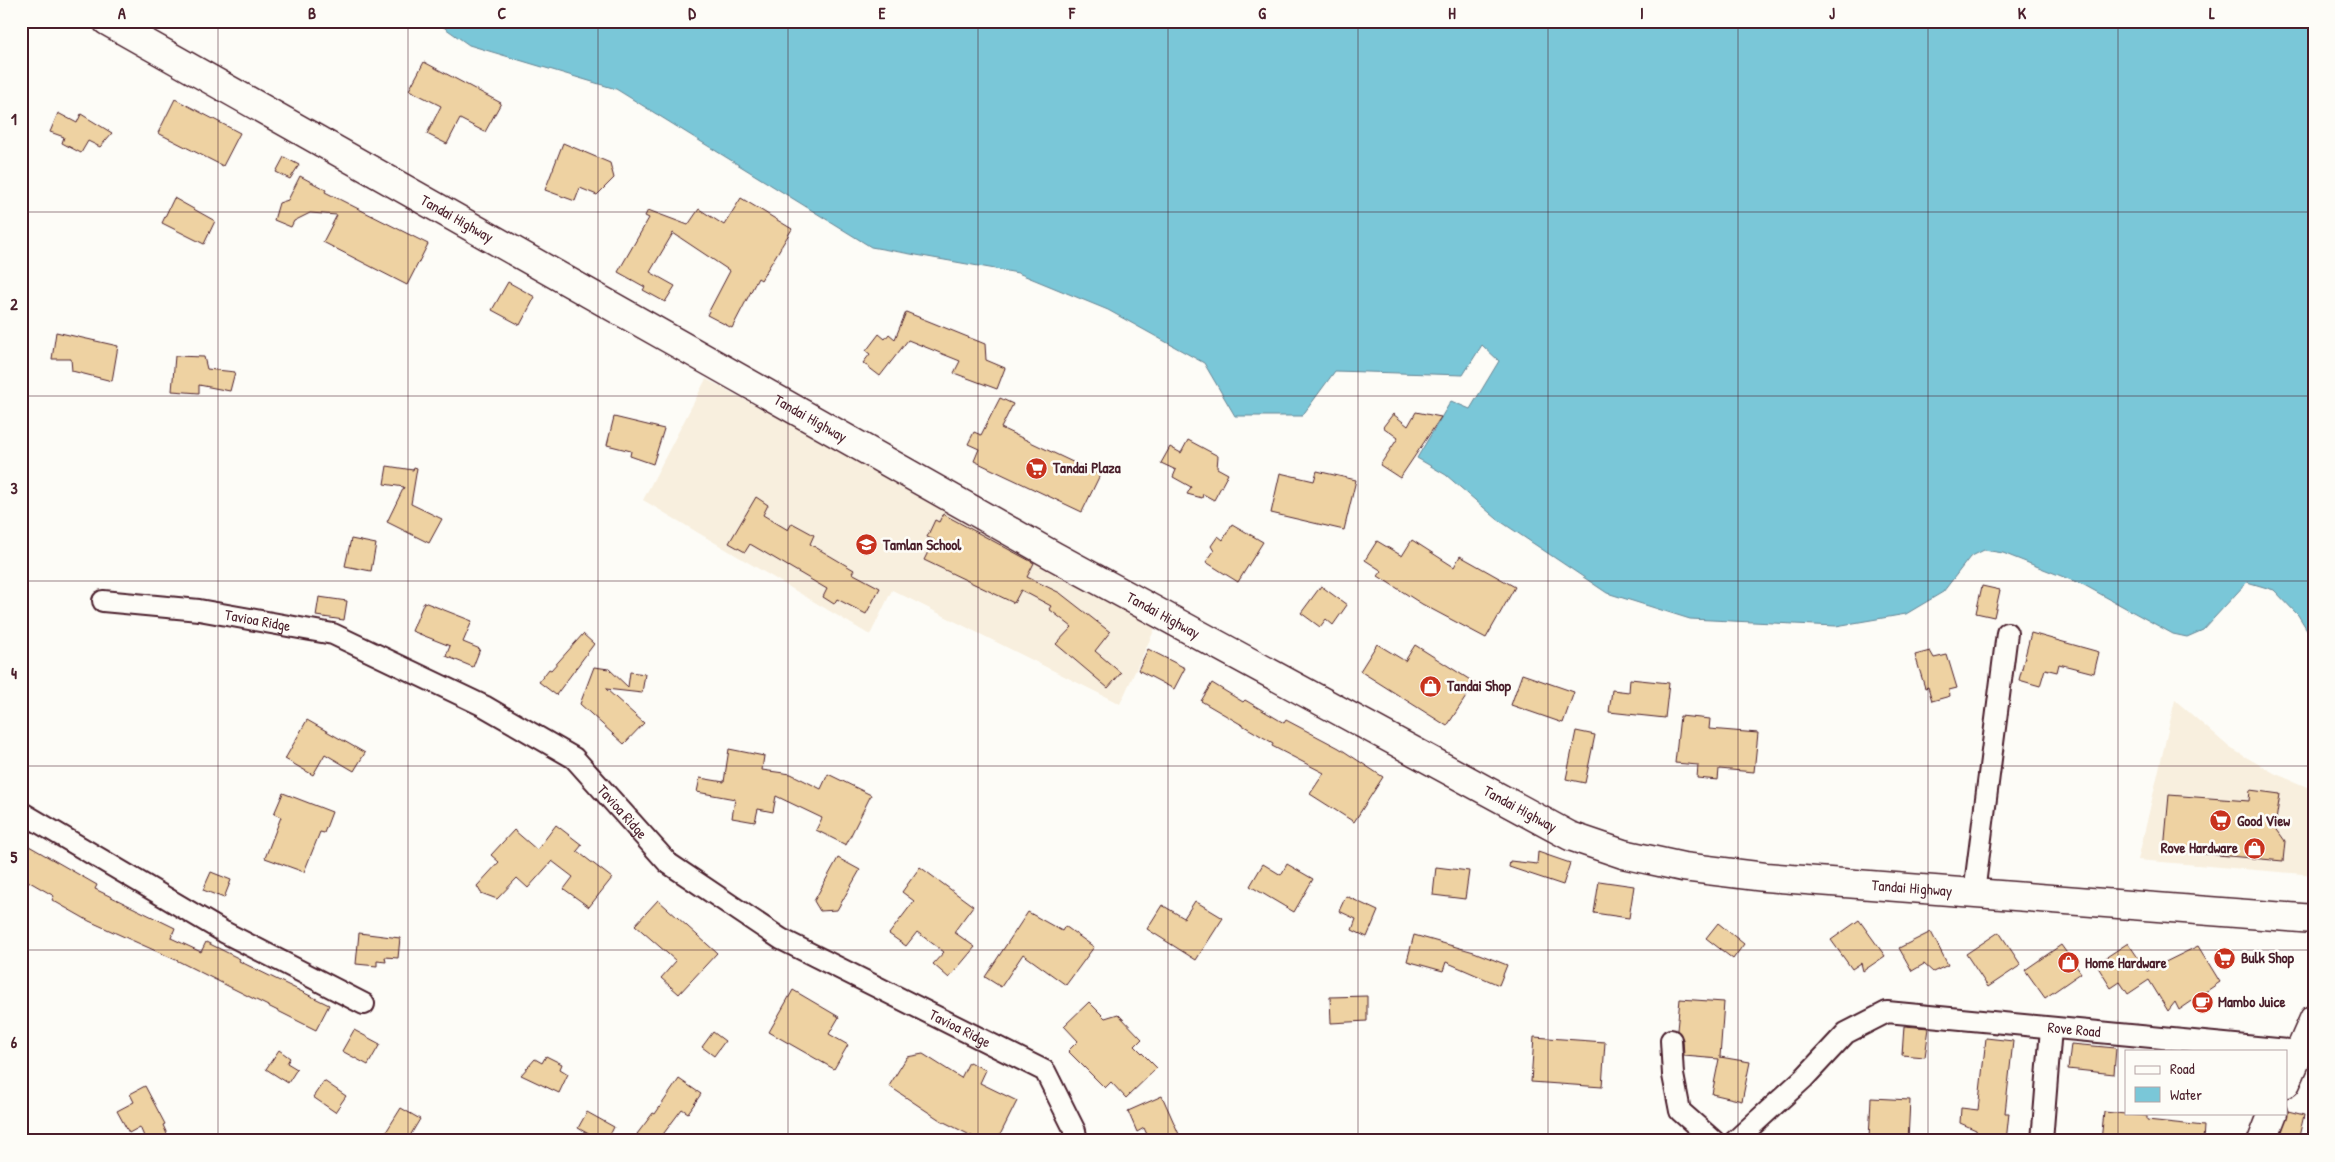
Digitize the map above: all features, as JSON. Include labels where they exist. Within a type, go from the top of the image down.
[{"type":"main road","name":"Tandai Highway","points":[[107,21],[1054,556],[1570,836],[1623,854],[1683,867],[1765,877],[2314,918]]},
{"type":"main road","points":[[2288,1078],[2314,1019]]},
{"type":"main road","points":[[2262,1141],[2273,1114]]},
{"type":"street","name":"Tavioa Ridge","points":[[102,601],[199,610],[333,634],[484,706],[574,758],[668,863],[781,939],[1045,1071],[1075,1131],[1077,1141]]},
{"type":"street","points":[[1974,893],[2007,633]]},
{"type":"street","points":[[21,812],[224,932],[364,1004]]},
{"type":"street","points":[[1735,1141],[1804,1078],[1846,1033],[1887,1012],[2051,1028]]},
{"type":"street","name":"Rove Road","points":[[2042,1141],[2051,1028],[2300,1051]]},
{"type":"street","points":[[1671,1040],[1673,1075],[1680,1111],[1714,1141]]},
{"type":"shaded area","name":"Tamlan School","points":[[706,379],[1159,620],[1120,704],[892,590],[870,635],[643,500]]},
{"type":"shaded area","points":[[2175,700],[2230,748],[2274,773],[2314,790],[2314,875],[2138,860]]},
{"type":"water","points":[[435,21],[2314,21],[2314,641],[2298,615],[2274,590],[2247,582],[2203,630],[2187,637],[2173,634],[2084,585],[2003,553],[1984,550],[1970,557],[1943,592],[1906,614],[1836,626],[1690,619],[1607,593],[1497,519],[1446,475],[1417,458],[1451,401],[1470,409],[1499,361],[1482,345],[1463,375],[1335,371],[1302,416],[1235,416],[1204,363],[1108,310],[1018,273],[871,247],[616,89],[469,45]]},
{"type":"building","points":[[424,62],[501,103],[485,132],[460,119],[447,144],[427,134],[441,106],[409,90]]},
{"type":"building","points":[[175,99],[240,133],[223,166],[158,133]]},
{"type":"building","points":[[58,113],[77,123],[81,114],[112,133],[100,147],[88,141],[81,153],[62,143],[64,137],[50,132]]},
{"type":"building","points":[[563,143],[610,163],[614,178],[597,195],[580,188],[575,201],[545,190]]},
{"type":"building","points":[[284,157],[299,165],[290,179],[276,172]]},
{"type":"building","points":[[300,176],[326,190],[325,192],[428,244],[407,285],[323,242],[337,215],[310,213],[294,221],[291,227],[274,220],[279,203],[288,200]]},
{"type":"building","points":[[174,198],[215,221],[204,244],[162,223]]},
{"type":"building","points":[[741,198],[792,229],[761,280],[758,278],[732,328],[707,315],[730,271],[673,233],[650,272],[675,286],[665,302],[643,290],[645,287],[618,272],[649,218],[645,216],[648,210],[688,225],[699,209],[724,225]]},
{"type":"building","points":[[508,282],[535,297],[520,325],[492,310]]},
{"type":"building","points":[[906,312],[985,344],[986,360],[1005,368],[997,389],[954,373],[960,361],[908,340],[880,376],[863,363],[870,354],[866,351],[879,334],[885,339],[889,334],[895,339]]},
{"type":"building","points":[[56,332],[118,346],[112,381],[72,371],[71,359],[52,359]]},
{"type":"building","points":[[175,356],[204,357],[207,369],[235,372],[230,391],[199,385],[199,393],[172,391]]},
{"type":"building","name":"Tandai Plaza","points":[[1000,398],[1013,404],[1001,428],[1100,475],[1082,512],[974,461],[979,449],[968,444],[974,432],[981,435]]},
{"type":"building","points":[[1416,412],[1441,417],[1400,478],[1380,465],[1398,438],[1383,427],[1393,414],[1408,426]]},
{"type":"building","points":[[614,417],[664,429],[653,464],[630,456],[631,451],[607,445]]},
{"type":"building","points":[[1188,440],[1218,456],[1217,468],[1228,474],[1214,500],[1203,494],[1202,498],[1187,494],[1191,487],[1173,477],[1176,470],[1161,463],[1170,447],[1181,453]]},
{"type":"building","points":[[387,466],[413,470],[414,467],[417,468],[411,504],[442,519],[429,543],[387,522],[404,487],[384,484]]},
{"type":"building","points":[[1317,471],[1356,480],[1344,530],[1271,513],[1280,473],[1314,481]]},
{"type":"building","points":[[756,497],[768,505],[763,515],[788,530],[792,523],[814,535],[810,544],[854,570],[852,573],[880,588],[866,614],[837,599],[834,604],[823,597],[827,589],[750,544],[745,552],[729,543]]},
{"type":"building","points":[[943,514],[1034,563],[1027,577],[1060,593],[1110,632],[1095,651],[1121,673],[1108,688],[1056,644],[1072,627],[1049,609],[1051,606],[1021,590],[1014,603],[924,560],[934,540],[927,537],[935,520],[939,522]]},
{"type":"building","points":[[1232,524],[1263,542],[1238,582],[1206,562],[1214,551],[1211,546],[1218,536],[1223,540]]},
{"type":"building","points":[[351,539],[376,544],[371,571],[345,566]]},
{"type":"building","points":[[1412,540],[1454,567],[1460,556],[1515,587],[1486,638],[1422,604],[1378,576],[1382,571],[1365,560],[1377,541],[1402,556]]},
{"type":"building","points":[[1321,586],[1347,605],[1333,625],[1326,619],[1320,627],[1301,613]]},
{"type":"building","points":[[1982,586],[2000,590],[1994,617],[1976,613]]},
{"type":"building","points":[[319,597],[347,601],[344,620],[316,616]]},
{"type":"building","points":[[424,602],[472,621],[463,642],[480,649],[473,667],[446,656],[450,646],[412,631]]},
{"type":"building","points":[[2031,633],[2099,652],[2094,673],[2059,664],[2057,672],[2045,669],[2040,686],[2019,680]]},
{"type":"building","points":[[583,634],[594,644],[556,695],[539,682]]},
{"type":"building","name":"Tandai Shop","points":[[1377,644],[1405,661],[1415,645],[1475,683],[1447,726],[1360,671]]},
{"type":"building","points":[[1148,649],[1185,668],[1174,689],[1138,670]]},
{"type":"building","points":[[1930,651],[1934,658],[1947,655],[1957,688],[1949,690],[1950,696],[1932,701],[1928,687],[1925,688],[1915,655]]},
{"type":"building","points":[[594,667],[609,669],[628,687],[630,672],[645,674],[642,693],[606,689],[644,723],[624,744],[580,704]]},
{"type":"building","points":[[1522,674],[1574,692],[1563,723],[1511,705]]},
{"type":"building","points":[[1630,679],[1669,683],[1665,718],[1609,712],[1612,690],[1629,692]]},
{"type":"building","points":[[1212,683],[1243,702],[1245,700],[1284,723],[1286,720],[1339,748],[1383,777],[1354,822],[1310,794],[1324,773],[1272,746],[1273,743],[1201,701]]},
{"type":"building","points":[[1680,716],[1710,719],[1709,729],[1758,733],[1754,772],[1719,769],[1718,780],[1697,778],[1698,765],[1675,763]]},
{"type":"building","points":[[307,720],[365,753],[354,771],[325,754],[313,775],[285,759]]},
{"type":"building","points":[[1576,731],[1595,735],[1585,783],[1566,779]]},
{"type":"building","points":[[729,749],[764,756],[762,770],[791,774],[821,789],[828,774],[871,795],[846,845],[816,830],[822,818],[776,796],[773,812],[758,809],[755,822],[732,818],[735,799],[697,792],[700,778],[724,782]]},
{"type":"building","name":"Good View","points":[[2250,790],[2280,794],[2275,827],[2285,841],[2283,861],[2164,850],[2169,795],[2249,801]]},
{"type":"building","points":[[283,793],[332,812],[324,833],[320,832],[304,872],[265,858],[281,817],[274,814]]},
{"type":"building","points":[[556,825],[582,845],[577,851],[612,878],[589,907],[564,889],[573,877],[552,861],[528,888],[517,878],[497,899],[481,893],[477,886],[499,862],[491,855],[514,830],[537,850]]},
{"type":"building","points":[[29,846],[97,885],[95,889],[175,928],[171,938],[201,952],[206,942],[240,959],[239,961],[329,1005],[316,1030],[176,960],[89,921],[52,900],[54,896],[21,877],[21,860]]},
{"type":"building","points":[[1538,852],[1570,863],[1563,885],[1509,867],[1510,861],[1537,864]]},
{"type":"building","points":[[838,858],[860,870],[837,910],[820,911],[814,901]]},
{"type":"building","points":[[1263,864],[1281,875],[1287,864],[1313,879],[1294,912],[1250,886]]},
{"type":"building","points":[[920,867],[973,906],[954,932],[975,947],[949,978],[933,964],[944,952],[917,932],[906,946],[889,934],[914,901],[902,892]]},
{"type":"building","points":[[1436,867],[1469,871],[1465,899],[1433,895]]},
{"type":"building","points":[[211,872],[231,880],[224,898],[203,890]]},
{"type":"building","points":[[1599,881],[1634,886],[1629,918],[1594,913]]},
{"type":"building","points":[[1346,896],[1378,911],[1367,937],[1352,930],[1356,919],[1339,911]]},
{"type":"building","points":[[658,900],[717,953],[679,994],[661,978],[676,961],[635,925]]},
{"type":"building","points":[[1195,901],[1223,918],[1196,960],[1147,929],[1162,905],[1184,918]]},
{"type":"building","points":[[1028,912],[1062,931],[1065,926],[1094,947],[1066,985],[1023,954],[1001,987],[985,977]]},
{"type":"building","points":[[1859,920],[1885,956],[1863,971],[1861,963],[1852,969],[1831,940]]},
{"type":"building","points":[[1718,923],[1744,944],[1733,959],[1706,938]]},
{"type":"building","points":[[1931,932],[1948,965],[1933,972],[1924,964],[1912,971],[1899,948]]},
{"type":"building","points":[[1999,932],[2021,965],[1988,987],[1966,954]]},
{"type":"building","points":[[359,933],[400,938],[398,958],[385,957],[386,962],[377,961],[377,966],[356,964]]},
{"type":"building","points":[[1414,935],[1474,952],[1507,965],[1499,985],[1446,962],[1443,971],[1407,961]]},
{"type":"building","points":[[2128,943],[2147,971],[2198,946],[2220,982],[2179,1010],[2175,1002],[2168,1011],[2149,980],[2128,994],[2120,982],[2111,988],[2096,964]]},
{"type":"building","points":[[2061,945],[2081,973],[2045,998],[2025,970]]},
{"type":"building","points":[[793,990],[839,1017],[829,1034],[848,1045],[834,1069],[769,1032]]},
{"type":"building","points":[[1367,996],[1367,1021],[1331,1023],[1330,997]]},
{"type":"building","points":[[1680,999],[1724,1002],[1720,1057],[1750,1062],[1742,1101],[1712,1094],[1719,1059],[1684,1056],[1683,1039],[1677,1030]]},
{"type":"building","points":[[1089,1002],[1105,1018],[1118,1014],[1142,1039],[1135,1046],[1157,1068],[1126,1098],[1111,1082],[1105,1088],[1068,1051],[1078,1041],[1064,1026]]},
{"type":"building","points":[[1904,1026],[1929,1028],[1925,1057],[1902,1055]]},
{"type":"building","points":[[354,1030],[380,1044],[368,1065],[342,1051]]},
{"type":"building","points":[[713,1032],[725,1041],[714,1056],[702,1047]]},
{"type":"building","points":[[1534,1037],[1605,1042],[1602,1087],[1531,1082]]},
{"type":"building","points":[[1986,1038],[2013,1041],[2005,1113],[2009,1113],[2006,1141],[1978,1141],[1976,1130],[1960,1123],[1961,1108],[1978,1110]]},
{"type":"building","points":[[2071,1044],[2116,1048],[2114,1074],[2068,1069]]},
{"type":"building","points":[[279,1050],[290,1058],[287,1063],[297,1069],[288,1083],[266,1069]]},
{"type":"building","points":[[923,1054],[961,1078],[969,1062],[986,1070],[980,1083],[1017,1101],[997,1141],[982,1141],[940,1120],[889,1086],[907,1057]]},
{"type":"building","points":[[546,1056],[562,1064],[560,1069],[568,1074],[559,1093],[521,1075],[535,1059],[542,1063]]},
{"type":"building","points":[[679,1079],[701,1094],[688,1113],[682,1109],[658,1141],[645,1141],[637,1134],[653,1113],[655,1114]]},
{"type":"building","points":[[324,1081],[346,1096],[335,1112],[313,1097]]},
{"type":"building","points":[[145,1086],[165,1124],[163,1125],[170,1141],[146,1141],[140,1127],[129,1133],[117,1111],[134,1102],[130,1094]]},
{"type":"building","points":[[1162,1096],[1182,1141],[1150,1141],[1144,1128],[1137,1132],[1128,1111]]},
{"type":"building","points":[[1871,1098],[1910,1100],[1908,1141],[1869,1139]]},
{"type":"building","points":[[401,1108],[420,1119],[407,1141],[401,1141],[386,1132]]},
{"type":"building","points":[[2288,1111],[2304,1115],[2298,1141],[2279,1141]]},
{"type":"building","points":[[587,1112],[614,1127],[607,1141],[601,1141],[578,1128]]},
{"type":"building","points":[[2104,1112],[2147,1116],[2147,1120],[2204,1126],[2203,1141],[2101,1141]]},
{"type":"place","name":"Tandai Plaza","points":[[1037,468]]},
{"type":"place","name":"Tamlan School","points":[[867,545]]},
{"type":"place","name":"Tandai Shop","points":[[1431,686]]},
{"type":"place","name":"Good View","points":[[2221,821]]},
{"type":"place","name":"Rove Hardware","points":[[2254,848]]},
{"type":"place","name":"Bulk Shop","points":[[2225,958]]},
{"type":"place","name":"Home Hardware","points":[[2069,963]]},
{"type":"place","name":"Mambo Juice","points":[[2202,1002]]}]
